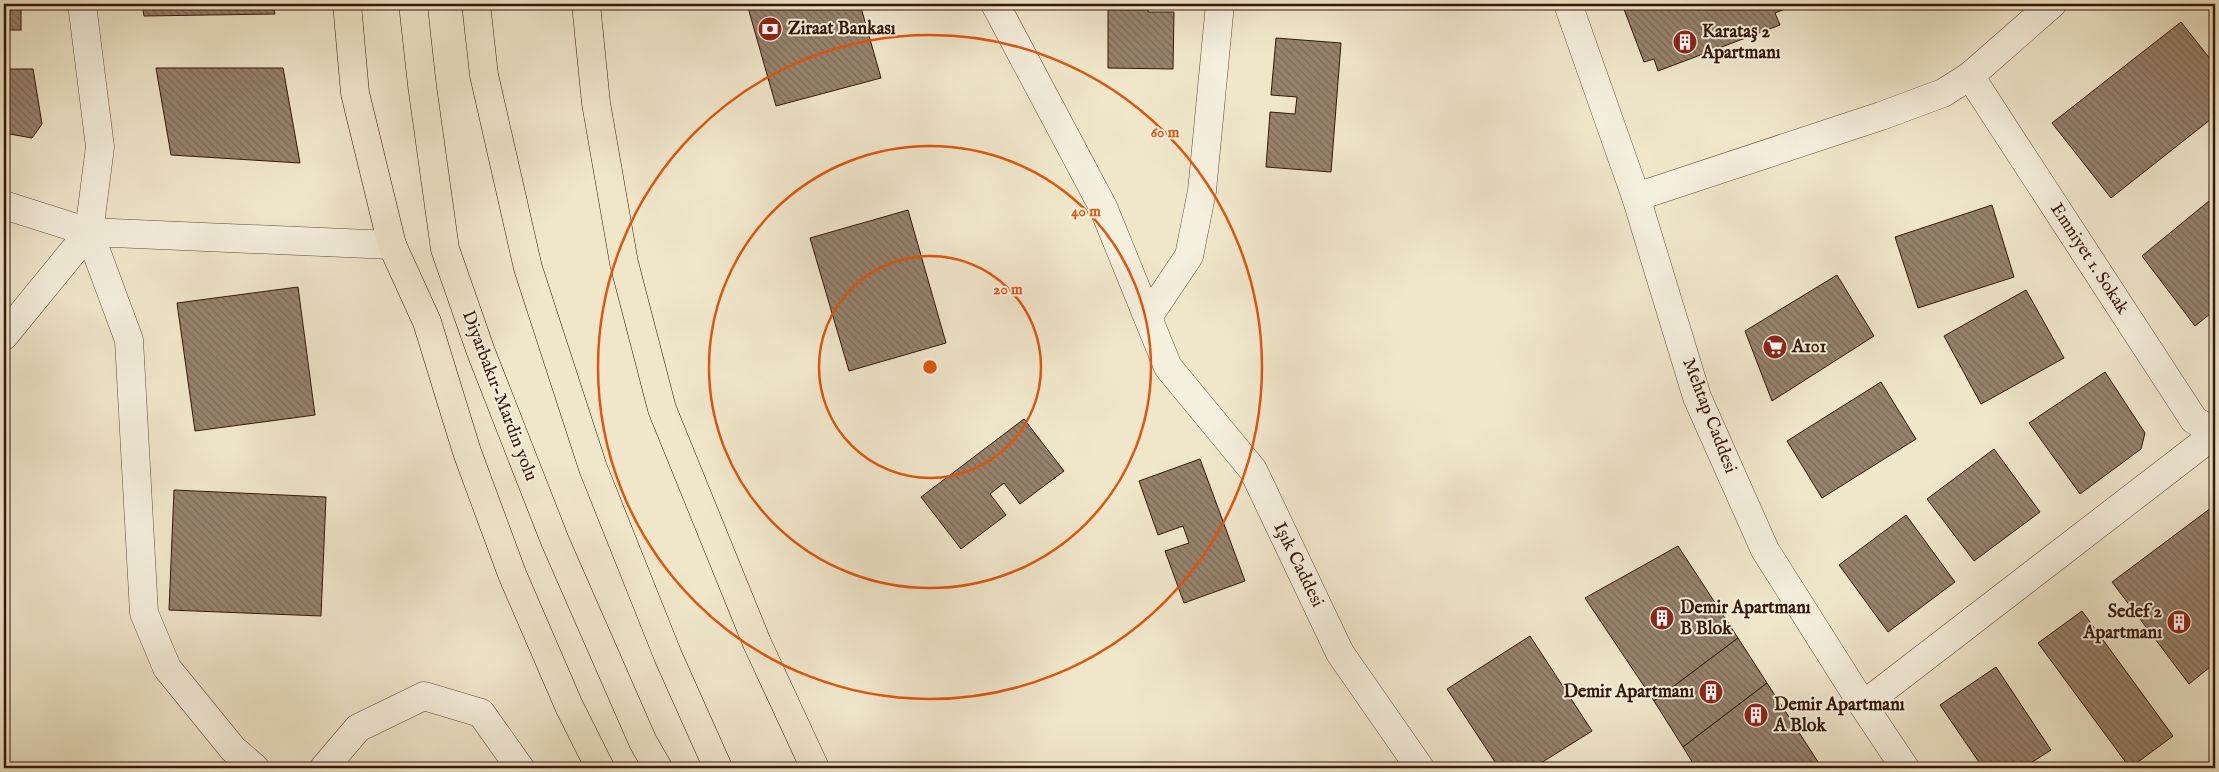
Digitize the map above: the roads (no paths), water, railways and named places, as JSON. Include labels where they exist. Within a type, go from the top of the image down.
[{"type":"highway","points":[[347,4],[354,93],[392,245],[427,322],[467,452],[512,574],[569,706],[600,768]]},
{"type":"highway","name":"Diyarbakır-Mardin yolu","points":[[413,4],[422,86],[445,249],[481,352],[555,541],[643,742],[658,768]]},
{"type":"highway","points":[[476,4],[484,74],[528,268],[593,468],[668,656],[718,768]]},
{"type":"highway","points":[[586,4],[596,103],[624,263],[662,409],[757,643],[815,768]]},
{"type":"street","points":[[82,4],[100,147],[89,232],[130,340],[144,613],[167,668],[233,748],[255,768]]},
{"type":"street","name":"Işık Caddesi","points":[[995,4],[1102,207],[1168,367],[1253,470],[1340,653],[1420,768]]},
{"type":"street","points":[[1148,317],[1189,256],[1202,191],[1220,4]]},
{"type":"street","name":"Mehtap Caddesi","points":[[1568,4],[1636,196],[1697,398],[1761,541],[1863,705],[1906,768]]},
{"type":"street","points":[[1636,196],[1881,116],[1942,93],[1970,76],[2050,4]]},
{"type":"street","name":"Emniyet 1. Sokak","points":[[1970,76],[2194,420],[2215,433]]},
{"type":"street","points":[[4,205],[89,232],[392,245]]},
{"type":"street","points":[[4,336],[89,232]]},
{"type":"street","points":[[1863,705],[2215,433]]},
{"type":"street","points":[[324,768],[358,728],[424,696],[481,713],[520,768]]},
{"type":"place","name":"Ziraat Bankası","points":[[770,29]]},
{"type":"place","name":"Karataş 2 Apartmanı","points":[[1685,42]]},
{"type":"place","name":"A101","points":[[1775,347]]},
{"type":"place","name":"Demir Apartmanı B Blok","points":[[1662,618]]},
{"type":"place","name":"Sedef 2 Apartmanı","points":[[2179,622]]},
{"type":"place","name":"Demir Apartmanı","points":[[1711,692]]},
{"type":"place","name":"Demir Apartmanı A Blok","points":[[1756,715]]}]
